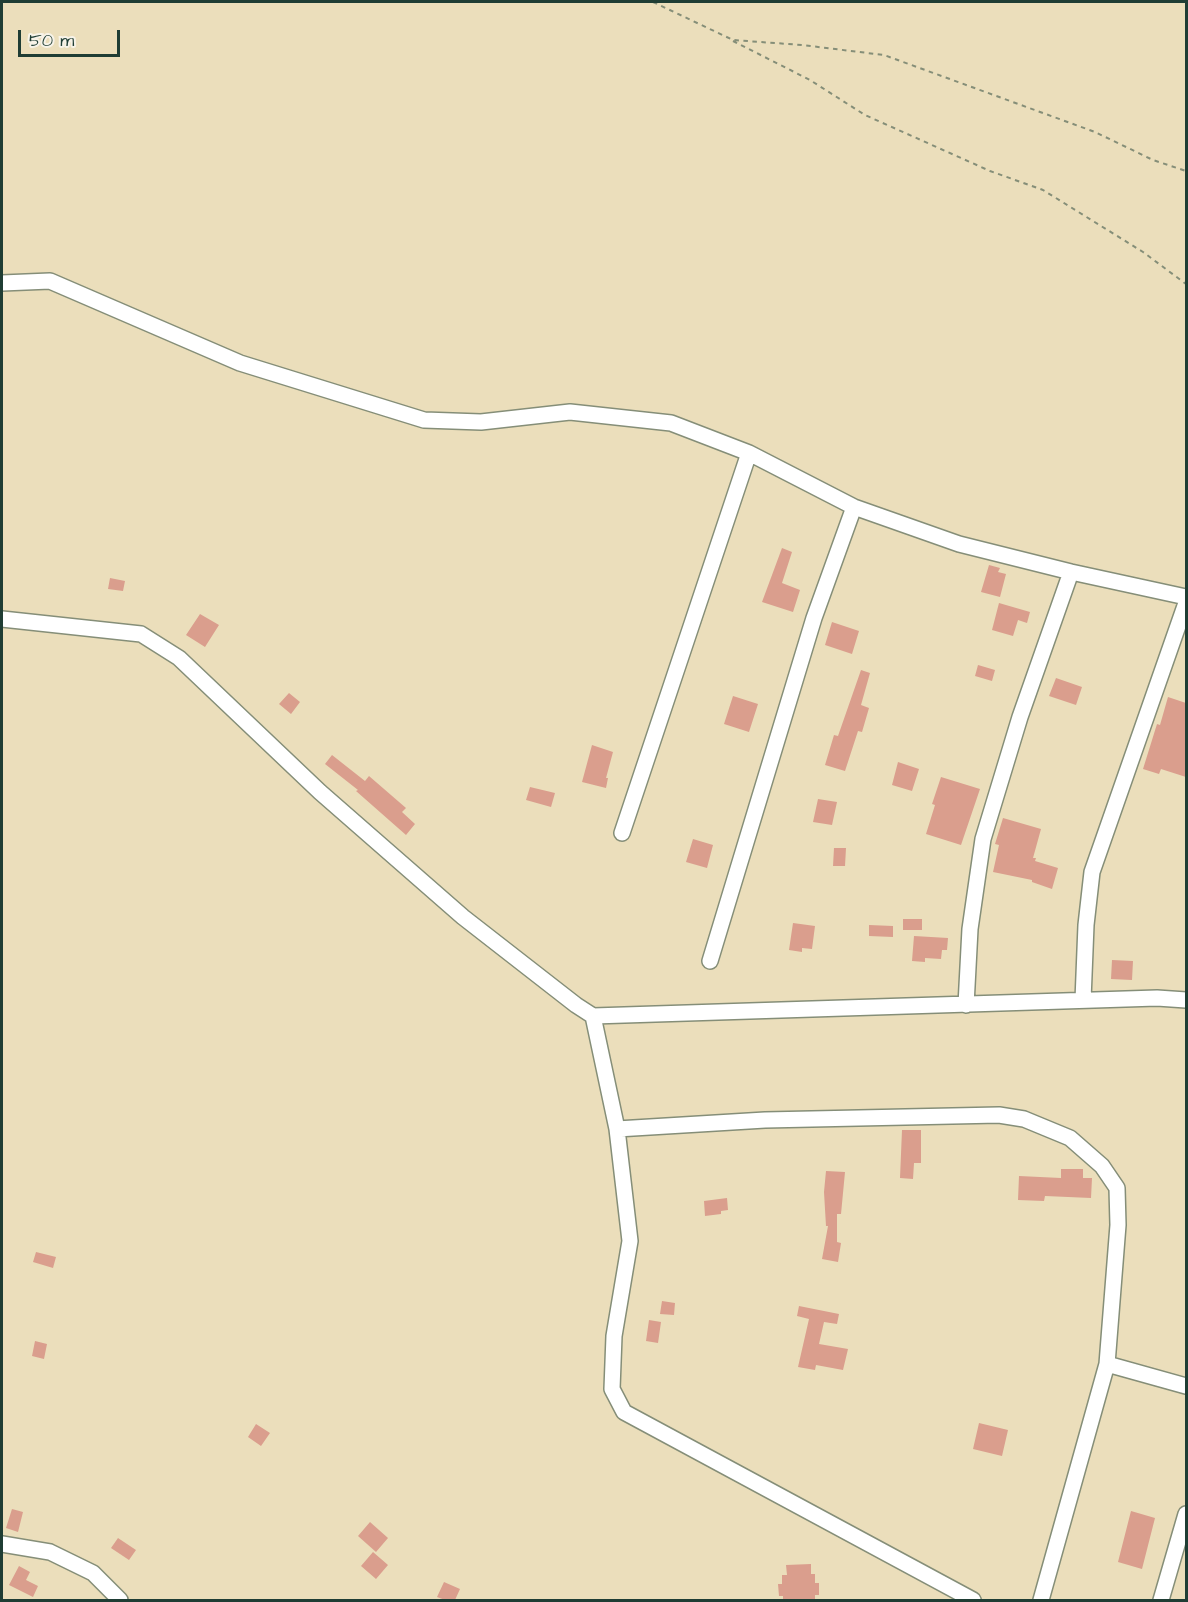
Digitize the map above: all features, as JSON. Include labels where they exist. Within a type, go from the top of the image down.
[{"type":"street","points":[[2,283],[50,280],[240,363],[424,420],[481,422],[570,412],[671,423],[749,453],[854,507],[959,544],[1071,573],[1186,597]]},
{"type":"street","points":[[622,833],[749,453]]},
{"type":"street","points":[[710,961],[814,618],[854,507]]},
{"type":"street","points":[[966,1005],[970,929],[983,839],[1020,717],[1071,573]]},
{"type":"street","points":[[1083,1000],[1086,925],[1092,872],[1186,603]]},
{"type":"street","points":[[2,619],[141,634],[179,658],[320,792],[463,917],[593,1016],[1157,998],[1186,1000]]},
{"type":"street","points":[[593,1016],[617,1129],[630,1241],[614,1336],[612,1389],[624,1412],[973,1600]]},
{"type":"street","points":[[617,1129],[765,1119],[999,1115],[1024,1119],[1070,1138],[1102,1166],[1117,1188],[1118,1225],[1107,1364],[1041,1600]]},
{"type":"street","points":[[1107,1364],[1186,1386]]},
{"type":"street","points":[[1161,1600],[1186,1514]]},
{"type":"street","points":[[2,1544],[50,1552],[93,1573],[120,1600]]},
{"type":"path","points":[[653,2],[810,80],[865,115],[990,171],[1043,190],[1143,252],[1186,284]]},
{"type":"path","points":[[733,40],[802,45],[884,55],[1095,132],[1154,160],[1186,171]]},
{"type":"building","points":[[782,548],[792,552],[782,583],[800,590],[793,612],[762,602]]},
{"type":"building","points":[[989,565],[1000,568],[998,572],[1006,574],[1000,597],[981,592]]},
{"type":"building","points":[[110,578],[125,581],[123,591],[108,589]]},
{"type":"building","points":[[999,603],[1030,612],[1027,623],[1018,620],[1013,636],[992,630]]},
{"type":"building","points":[[200,614],[219,625],[205,647],[186,635]]},
{"type":"building","points":[[832,622],[859,631],[852,654],[825,645]]},
{"type":"building","points":[[978,665],[995,670],[992,681],[975,676]]},
{"type":"building","points":[[861,670],[870,673],[861,705],[869,708],[862,732],[858,731],[845,771],[825,765],[834,735],[838,736]]},
{"type":"building","points":[[1056,678],[1082,687],[1076,705],[1049,696]]},
{"type":"building","points":[[289,693],[300,702],[291,714],[279,704]]},
{"type":"building","points":[[733,696],[758,704],[749,732],[724,724]]},
{"type":"building","points":[[1168,697],[1186,703],[1186,777],[1161,769],[1159,774],[1143,769]]},
{"type":"building","points":[[592,745],[613,752],[606,778],[608,778],[606,788],[582,782]]},
{"type":"building","points":[[332,755],[365,781],[369,776],[406,808],[402,812],[415,824],[406,835],[356,791],[358,790],[325,764]]},
{"type":"building","points":[[898,762],[919,769],[912,791],[892,785]]},
{"type":"building","points":[[941,777],[980,789],[961,845],[926,834],[935,805],[932,804]]},
{"type":"building","points":[[530,787],[555,793],[551,807],[526,800]]},
{"type":"building","points":[[818,799],[837,802],[832,825],[813,822]]},
{"type":"building","points":[[1003,818],[1041,829],[1033,858],[1036,858],[1035,861],[1058,868],[1052,889],[1032,882],[1032,880],[993,872],[999,845],[995,844]]},
{"type":"building","points":[[693,839],[713,845],[707,868],[686,862]]},
{"type":"building","points":[[834,848],[846,848],[845,866],[833,866]]},
{"type":"building","points":[[903,919],[922,919],[922,930],[903,930]]},
{"type":"building","points":[[793,923],[815,926],[812,949],[802,948],[802,952],[789,950]]},
{"type":"building","points":[[869,925],[893,926],[893,937],[869,936]]},
{"type":"building","points":[[914,936],[948,938],[947,950],[942,950],[941,959],[925,958],[925,962],[912,961]]},
{"type":"building","points":[[1112,960],[1133,961],[1132,980],[1111,979]]},
{"type":"building","points":[[902,1130],[921,1130],[921,1163],[914,1163],[913,1179],[900,1178]]},
{"type":"building","points":[[1061,1169],[1083,1169],[1083,1178],[1092,1178],[1091,1198],[1045,1196],[1044,1201],[1018,1200],[1019,1176],[1061,1178]]},
{"type":"building","points":[[826,1171],[845,1172],[841,1214],[837,1214],[837,1242],[841,1243],[838,1262],[822,1259],[828,1226],[826,1226],[824,1192]]},
{"type":"building","points":[[727,1198],[728,1210],[721,1211],[721,1214],[705,1216],[704,1201]]},
{"type":"building","points":[[36,1252],[56,1257],[53,1268],[33,1262]]},
{"type":"building","points":[[662,1301],[675,1303],[674,1315],[660,1314]]},
{"type":"building","points":[[799,1306],[839,1314],[837,1324],[824,1322],[819,1344],[848,1349],[843,1370],[816,1365],[815,1370],[798,1367],[809,1319],[797,1316]]},
{"type":"building","points":[[649,1320],[661,1322],[658,1343],[646,1341]]},
{"type":"building","points":[[35,1341],[47,1344],[44,1359],[32,1356]]},
{"type":"building","points":[[979,1423],[1008,1430],[1002,1456],[973,1449]]},
{"type":"building","points":[[256,1424],[270,1433],[261,1446],[248,1437]]},
{"type":"building","points":[[12,1509],[23,1512],[18,1532],[6,1528]]},
{"type":"building","points":[[1131,1511],[1155,1518],[1142,1569],[1118,1562]]},
{"type":"building","points":[[370,1522],[388,1538],[376,1552],[358,1536]]},
{"type":"building","points":[[118,1538],[136,1550],[129,1560],[111,1548]]},
{"type":"building","points":[[373,1552],[388,1565],[376,1579],[361,1566]]},
{"type":"building","points":[[811,1564],[811,1574],[815,1574],[815,1583],[819,1583],[819,1595],[815,1595],[815,1600],[783,1600],[783,1596],[779,1596],[778,1584],[782,1584],[782,1575],[787,1575],[786,1565]]},
{"type":"building","points":[[19,1566],[30,1572],[26,1580],[38,1586],[33,1597],[9,1585]]},
{"type":"building","points":[[444,1582],[460,1589],[455,1600],[437,1597]]}]
